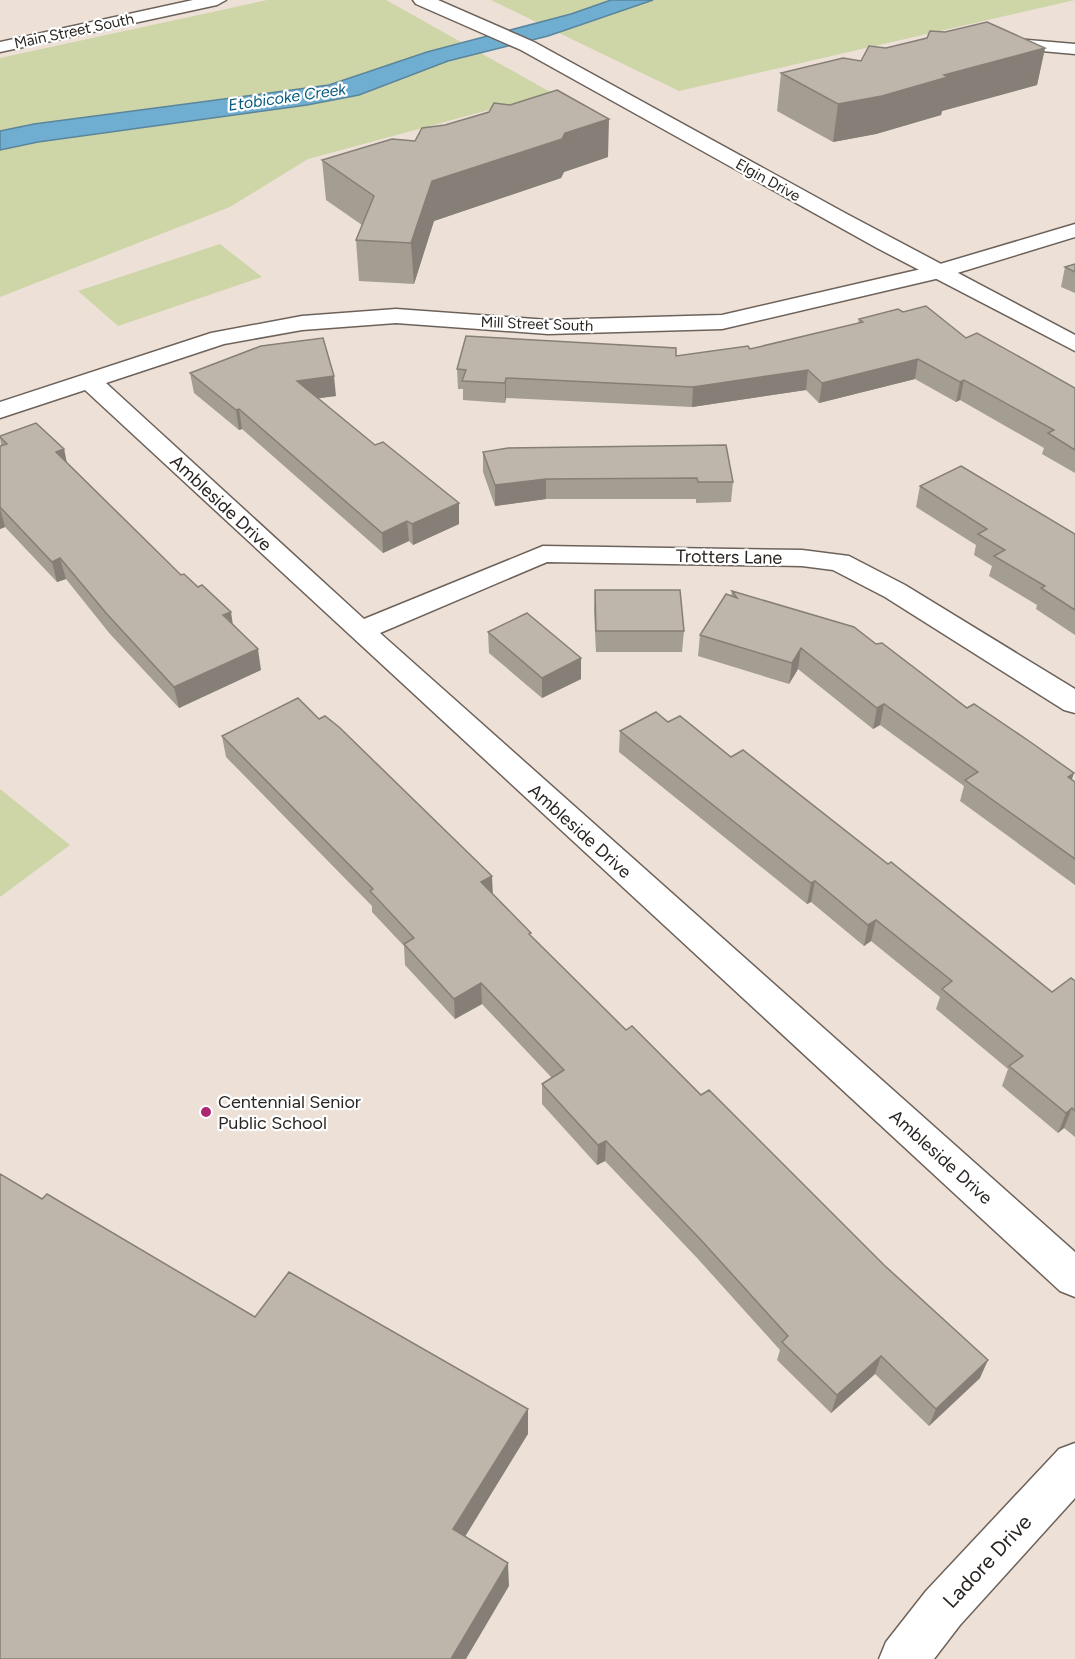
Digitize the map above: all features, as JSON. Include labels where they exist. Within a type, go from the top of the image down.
[{"type":"street","name":"Main Street South","points":[[0,47],[218,0]]},
{"type":"street","name":"Elgin Drive","points":[[422,0],[462,14],[586,79],[936,272],[1075,344]]},
{"type":"street","name":"Elgin Drive","points":[[445,0],[462,14]]},
{"type":"street","points":[[1004,43],[1075,49]]},
{"type":"street","name":"Mill Street South","points":[[0,410],[219,338],[302,323],[396,316],[548,327],[722,322],[936,272],[1075,230]]},
{"type":"street","name":"Ambleside Drive","points":[[88,380],[360,631],[1075,1278]]},
{"type":"street","name":"Trotters Lane","points":[[360,631],[543,554],[802,558],[839,562],[895,591],[1075,703]]},
{"type":"street","name":"Ladore Drive","points":[[903,1659],[943,1608],[1075,1466]]},
{"type":"green space","points":[[267,0],[386,0],[552,93],[308,159],[230,207],[0,297],[0,58]]},
{"type":"green space","points":[[491,0],[1075,0],[679,91]]},
{"type":"green space","points":[[220,244],[262,277],[118,326],[78,291]]},
{"type":"green space","points":[[0,789],[70,845],[0,897]]},
{"type":"water","name":"Etobicoke Creek","points":[[611,0],[653,0],[548,36],[448,61],[359,95],[307,105],[38,142],[0,150],[0,131],[34,124],[329,85],[427,52],[571,14]]},
{"type":"building","points":[[987,22],[1045,48],[944,75],[948,77],[882,96],[838,104],[781,73],[843,58],[861,61],[869,46],[886,48],[927,38],[930,31],[945,32]]},
{"type":"building","points":[[557,90],[609,119],[565,133],[562,139],[432,181],[411,243],[356,240],[374,196],[322,160],[392,139],[415,141],[422,128],[445,125],[489,112],[494,103],[510,105]]},
{"type":"building","points":[[1075,264],[1075,272],[1065,267]]},
{"type":"building","points":[[926,306],[966,338],[977,333],[1075,388],[1075,450],[1048,433],[1054,430],[964,380],[960,382],[918,359],[822,383],[808,370],[693,387],[506,378],[505,383],[462,381],[466,370],[457,369],[466,336],[676,348],[676,356],[748,346],[750,349],[863,322],[859,319],[898,309],[903,312]]},
{"type":"building","points":[[323,338],[334,376],[297,381],[375,445],[383,442],[459,503],[412,524],[407,521],[382,533],[239,409],[236,410],[190,373],[261,346]]},
{"type":"building","points":[[36,423],[64,449],[56,452],[181,575],[184,574],[198,587],[202,585],[231,612],[223,615],[258,649],[174,687],[106,613],[60,558],[52,562],[0,507],[0,446],[7,444],[0,436]]},
{"type":"building","points":[[726,445],[733,482],[698,482],[697,478],[546,479],[495,485],[483,452],[508,448]]},
{"type":"building","points":[[961,466],[1075,534],[1075,610],[1041,588],[1045,586],[994,556],[1005,550],[978,534],[987,529],[920,486]]},
{"type":"building","points":[[595,590],[680,590],[684,631],[596,631]]},
{"type":"building","points":[[732,591],[854,627],[876,644],[882,643],[967,708],[974,704],[1074,773],[1068,777],[1075,782],[1075,859],[965,780],[978,772],[884,704],[877,708],[801,648],[792,663],[700,635],[726,594],[737,598]]},
{"type":"building","points":[[527,613],[581,658],[542,678],[488,632]]},
{"type":"building","points":[[298,698],[319,719],[325,716],[339,727],[492,876],[481,882],[531,933],[529,934],[626,1030],[632,1026],[701,1095],[709,1090],[884,1265],[988,1360],[936,1409],[881,1356],[837,1395],[782,1342],[788,1336],[701,1240],[606,1141],[598,1145],[542,1084],[564,1070],[481,983],[454,999],[404,944],[414,938],[370,891],[373,889],[222,736]]},
{"type":"building","points":[[656,712],[668,722],[680,716],[731,757],[743,750],[888,864],[891,862],[1052,992],[1071,978],[1075,981],[1075,1111],[1072,1108],[1066,1113],[1009,1066],[1023,1056],[942,989],[952,981],[876,920],[868,925],[815,881],[811,883],[620,731]]},
{"type":"building","points":[[0,1174],[42,1199],[47,1194],[255,1317],[289,1272],[528,1409],[453,1529],[508,1563],[451,1659],[0,1659]]},
{"type":"place","name":"Centennial Senior Public School","points":[[206,1112]]}]
